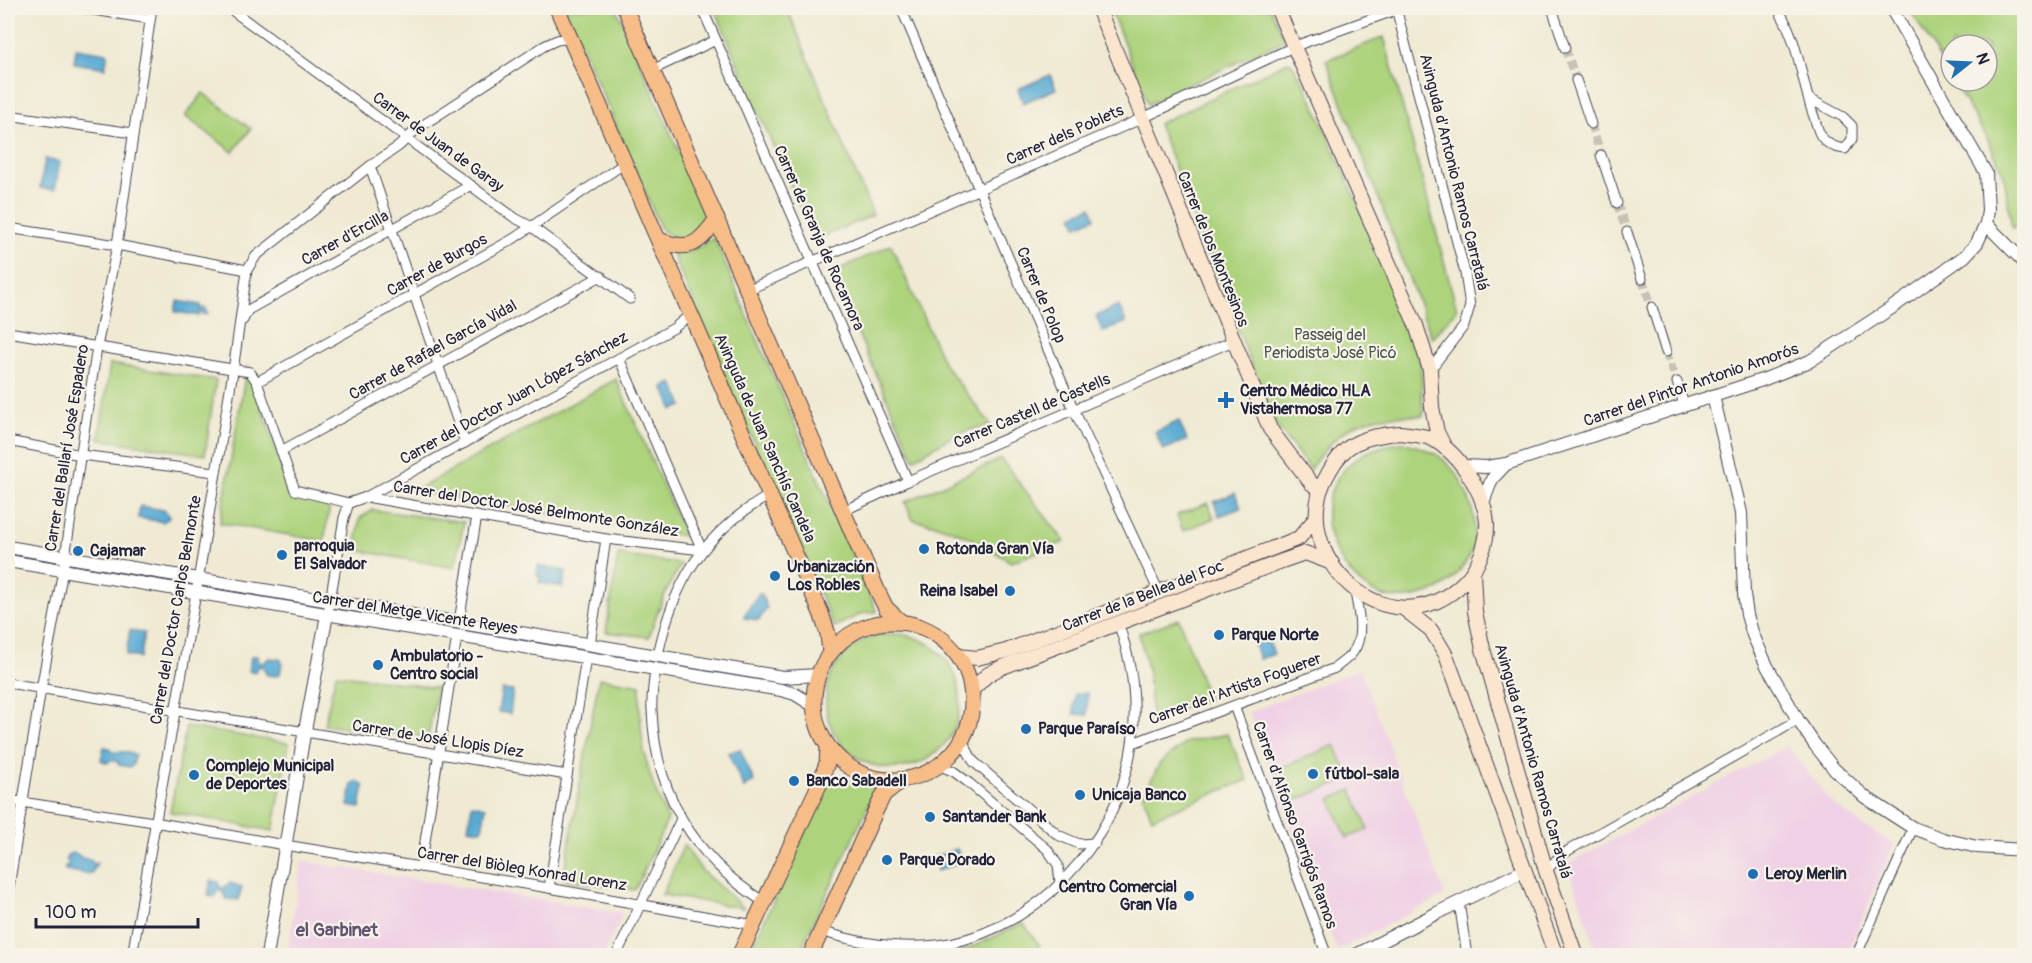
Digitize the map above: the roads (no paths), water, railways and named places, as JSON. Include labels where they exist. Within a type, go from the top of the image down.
[{"type":"main road","name":"Avinguda de Juan Sanchís Candela","points":[[557,8],[821,613],[828,634],[830,653]]},
{"type":"main road","points":[[625,8],[886,608],[901,622]]},
{"type":"main road","name":"Carrer de los Montesinos","points":[[1098,8],[1270,429],[1311,483],[1320,490]]},
{"type":"main road","points":[[1277,8],[1416,325],[1430,369],[1432,407],[1437,432],[1445,448]]},
{"type":"main road","points":[[659,240],[673,246],[687,246],[704,236],[717,219]]},
{"type":"main road","points":[[1400,433],[1428,438],[1445,448],[1464,466],[1482,505],[1487,524],[1483,550],[1473,573],[1454,592],[1431,604],[1403,608],[1377,603],[1355,592],[1324,549],[1316,518],[1320,490],[1336,460],[1354,444],[1377,435],[1400,433]]},
{"type":"main road","name":"Carrer de la Bellea del Foc","points":[[958,656],[976,658],[1006,651],[1299,537],[1316,518]]},
{"type":"main road","name":"Carrer de la Bellea del Foc","points":[[971,691],[987,675],[1000,668],[1305,553],[1332,563]]},
{"type":"main road","name":"Avinguda d'Antonio Ramos Carratalá","points":[[1473,573],[1475,612],[1483,649],[1546,871],[1575,956]]},
{"type":"main road","points":[[1403,608],[1431,630],[1446,655],[1556,956]]},
{"type":"main road","points":[[901,622],[914,625],[939,637],[958,656],[967,673],[971,691],[971,716],[956,750],[940,766],[916,777],[885,780],[856,772],[836,757],[828,748],[818,728],[814,706],[818,675],[830,653],[847,636],[878,623],[901,622]]},
{"type":"main road","points":[[740,956],[819,785],[827,763],[828,748]]},
{"type":"main road","points":[[810,956],[874,812],[884,794],[902,780]]},
{"type":"street","points":[[81,8],[150,19]]},
{"type":"street","name":"Carrer del Ballarí José Espadero","points":[[8,893],[63,570],[97,347],[117,245],[152,8]]},
{"type":"street","name":"Carrer de Juan de Garay","points":[[229,8],[515,218],[532,227],[630,299]]},
{"type":"street","name":"Carrer de Granja de Rocamora","points":[[702,8],[908,481]]},
{"type":"street","name":"Carrer de Polop","points":[[901,8],[1074,410],[1159,592]]},
{"type":"street","points":[[1552,8],[1565,48]]},
{"type":"street","points":[[1777,8],[1784,17],[1801,68],[1808,98],[1821,136],[1833,148],[1845,149],[1852,139],[1852,126],[1844,117],[1808,98]]},
{"type":"street","name":"Carrer del Pintor Antonio Amorós","points":[[1464,466],[1486,467],[1506,464],[1765,379],[1810,361],[1890,309],[1965,256],[1977,243],[1986,224],[1988,210],[1986,173],[1891,8]]},
{"type":"street","name":"Carrer dels Poblets","points":[[747,290],[1143,118],[1295,46],[1396,9]]},
{"type":"street","name":"Avinguda d'Antonio Ramos Carratalá","points":[[1396,9],[1465,273],[1470,306],[1464,326],[1430,369]]},
{"type":"street","points":[[8,228],[117,245],[247,270],[256,256],[417,129],[544,46],[557,40],[571,38]]},
{"type":"street","points":[[652,70],[716,40]]},
{"type":"street","points":[[1576,80],[1591,124]]},
{"type":"street","points":[[8,115],[134,133]]},
{"type":"street","points":[[1601,155],[1617,203]]},
{"type":"street","name":"Carrer de Burgos","points":[[257,382],[513,239],[625,163]]},
{"type":"street","points":[[370,166],[465,443]]},
{"type":"street","name":"Carrer d'Ercilla","points":[[240,325],[248,310],[471,185]]},
{"type":"street","points":[[1986,224],[2025,262]]},
{"type":"street","points":[[1627,232],[1642,279]]},
{"type":"street","name":"Carrer del Doctor Carlos Belmonte","points":[[132,956],[196,593],[233,371],[247,270]]},
{"type":"street","name":"Carrer de Rafael García Vidal","points":[[281,451],[601,276]]},
{"type":"street","points":[[1652,307],[1666,352]]},
{"type":"street","name":"Carrer del Doctor Juan López Sánchez","points":[[349,503],[366,497],[674,328],[691,314]]},
{"type":"street","points":[[8,332],[250,372],[257,382],[295,490],[349,503],[344,518],[304,732],[267,956]]},
{"type":"street","name":"Carrer Castell de Castells","points":[[843,511],[1233,342]]},
{"type":"street","points":[[619,358],[702,550]]},
{"type":"street","points":[[1677,382],[1684,405]]},
{"type":"street","points":[[1713,396],[1741,513],[1747,615],[1767,666],[1798,720],[1834,769],[1865,797],[1913,828],[1943,839],[1977,847],[2025,850]]},
{"type":"street","points":[[8,441],[81,455],[215,472]]},
{"type":"street","points":[[1482,505],[1492,479],[1506,464]]},
{"type":"street","points":[[658,655],[673,600],[702,550],[722,529],[751,506],[770,495]]},
{"type":"street","name":"Carrer del Doctor José Belmonte González","points":[[366,497],[606,539],[702,550]]},
{"type":"street","points":[[459,621],[477,516]]},
{"type":"street","points":[[590,644],[606,539]]},
{"type":"street","name":"Carrer del Metge Vicente Reyes","points":[[8,547],[783,676],[818,675]]},
{"type":"street","name":"Carrer del Metge Vicente Reyes","points":[[8,561],[781,690],[795,694],[814,706]]},
{"type":"street","name":"Carrer de l'Artista Foguerer","points":[[1133,743],[1335,668],[1353,652],[1357,643],[1359,622],[1355,592]]},
{"type":"street","points":[[821,931],[876,944],[936,945],[984,933],[1023,913],[1073,871],[1095,843],[1120,795],[1133,743],[1135,711],[1133,680],[1118,623]]},
{"type":"street","points":[[421,867],[457,636]]},
{"type":"street","points":[[549,888],[586,658]]},
{"type":"street","points":[[655,669],[652,707],[655,746],[665,784],[681,819],[717,867],[740,887],[764,902]]},
{"type":"street","points":[[8,683],[174,711]]},
{"type":"street","name":"Carrer d'Alfonso Garrigós Ramos","points":[[1234,706],[1327,956]]},
{"type":"street","name":"Carrer de José Llopis Díez","points":[[174,711],[567,775]]},
{"type":"street","points":[[1546,871],[1569,850],[1798,720]]},
{"type":"street","points":[[962,740],[973,760],[1058,835],[1079,844],[1095,843]]},
{"type":"street","points":[[940,766],[953,771],[969,783],[1047,849],[1058,865],[1060,883]]},
{"type":"street","points":[[8,800],[154,822]]},
{"type":"street","points":[[616,956],[681,819]]},
{"type":"street","name":"Carrer del Biòleg Konrad Lorenz","points":[[154,822],[754,925]]},
{"type":"street","points":[[1857,956],[1913,828]]},
{"type":"street","points":[[1354,956],[1525,870]]},
{"type":"street","points":[[1459,902],[1467,956]]},
{"type":"street","points":[[932,956],[936,945]]},
{"type":"water","points":[[76,48],[108,53],[105,68],[74,63]]},
{"type":"water","points":[[1050,75],[1056,89],[1023,103],[1018,89]]},
{"type":"water","points":[[45,159],[60,162],[55,190],[40,188]]},
{"type":"water","points":[[1091,207],[1095,218],[1077,226],[1072,215]]},
{"type":"water","points":[[177,301],[201,305],[200,309],[206,308],[208,314],[204,315],[200,312],[199,316],[175,312]]},
{"type":"water","points":[[1119,306],[1126,322],[1103,332],[1096,316]]},
{"type":"water","points":[[673,383],[683,406],[673,410],[663,387]]},
{"type":"water","points":[[1179,421],[1187,440],[1163,450],[1155,432]]},
{"type":"water","points":[[1235,493],[1241,508],[1219,516],[1214,502]]},
{"type":"water","points":[[140,506],[164,510],[169,518],[163,522],[138,518]]},
{"type":"water","points":[[538,566],[566,571],[563,587],[539,583]]},
{"type":"water","points":[[759,593],[767,608],[759,620],[744,618],[744,616]]},
{"type":"water","points":[[130,630],[144,633],[140,658],[126,655]]},
{"type":"water","points":[[1268,639],[1274,654],[1259,659],[1254,644]]},
{"type":"water","points":[[253,656],[257,656],[260,663],[269,658],[280,659],[282,662],[280,674],[267,675],[263,667],[259,666],[255,672],[250,672]]},
{"type":"water","points":[[502,690],[513,691],[510,714],[498,712]]},
{"type":"water","points":[[1088,693],[1087,715],[1074,714],[1075,694]]},
{"type":"water","points":[[104,747],[109,748],[112,752],[132,753],[135,755],[133,765],[130,767],[119,765],[116,761],[111,760],[107,763],[101,760]]},
{"type":"water","points":[[740,749],[754,781],[744,788],[728,753]]},
{"type":"water","points":[[357,781],[364,786],[360,808],[348,806],[352,784]]},
{"type":"water","points":[[472,804],[486,807],[482,830],[468,828]]},
{"type":"water","points":[[957,849],[962,862],[937,871],[934,857]]},
{"type":"water","points":[[74,852],[84,859],[90,859],[94,864],[97,863],[92,873],[65,870],[65,867],[68,867],[67,855]]},
{"type":"water","points":[[213,880],[223,888],[230,883],[242,887],[239,900],[226,899],[223,892],[218,890],[214,897],[210,896],[208,894]]},
{"type":"tunnel","points":[[1565,48],[1576,80]]},
{"type":"tunnel","points":[[1591,124],[1601,155]]},
{"type":"tunnel","points":[[1617,203],[1627,232]]},
{"type":"tunnel","points":[[1642,279],[1652,307]]},
{"type":"tunnel","points":[[1666,352],[1677,382]]},
{"type":"place","name":"Centro Médico HLA Vistahermosa 77","points":[[1226,400]]},
{"type":"place","name":"Rotonda Gran Vía","points":[[924,549]]},
{"type":"place","name":"Cajamar","points":[[78,551]]},
{"type":"place","name":"parroquia El Salvador","points":[[282,555]]},
{"type":"place","name":"Urbanización Los Robles","points":[[775,576]]},
{"type":"place","name":"Reina Isabel","points":[[1010,591]]},
{"type":"place","name":"Parque Norte","points":[[1219,635]]},
{"type":"place","name":"Ambulatorio - Centro social","points":[[378,665]]},
{"type":"place","name":"Parque Paraíso","points":[[1026,729]]},
{"type":"place","name":"fútbol-sala","points":[[1313,774]]},
{"type":"place","name":"Complejo Municipal de Deportes","points":[[194,775]]},
{"type":"place","name":"Banco Sabadell","points":[[794,781]]},
{"type":"place","name":"Unicaja Banco","points":[[1080,795]]},
{"type":"place","name":"Santander Bank","points":[[930,817]]},
{"type":"place","name":"Parque Dorado","points":[[887,860]]},
{"type":"place","name":"Leroy Merlin","points":[[1753,874]]},
{"type":"place","name":"Centro Comercial Gran Vía","points":[[1189,896]]},
{"type":"district","name":"el Garbinet","points":[[337,930]]},
{"type":"park label","name":"Passeig del Periodista José Picó","points":[[1330,344]]}]
